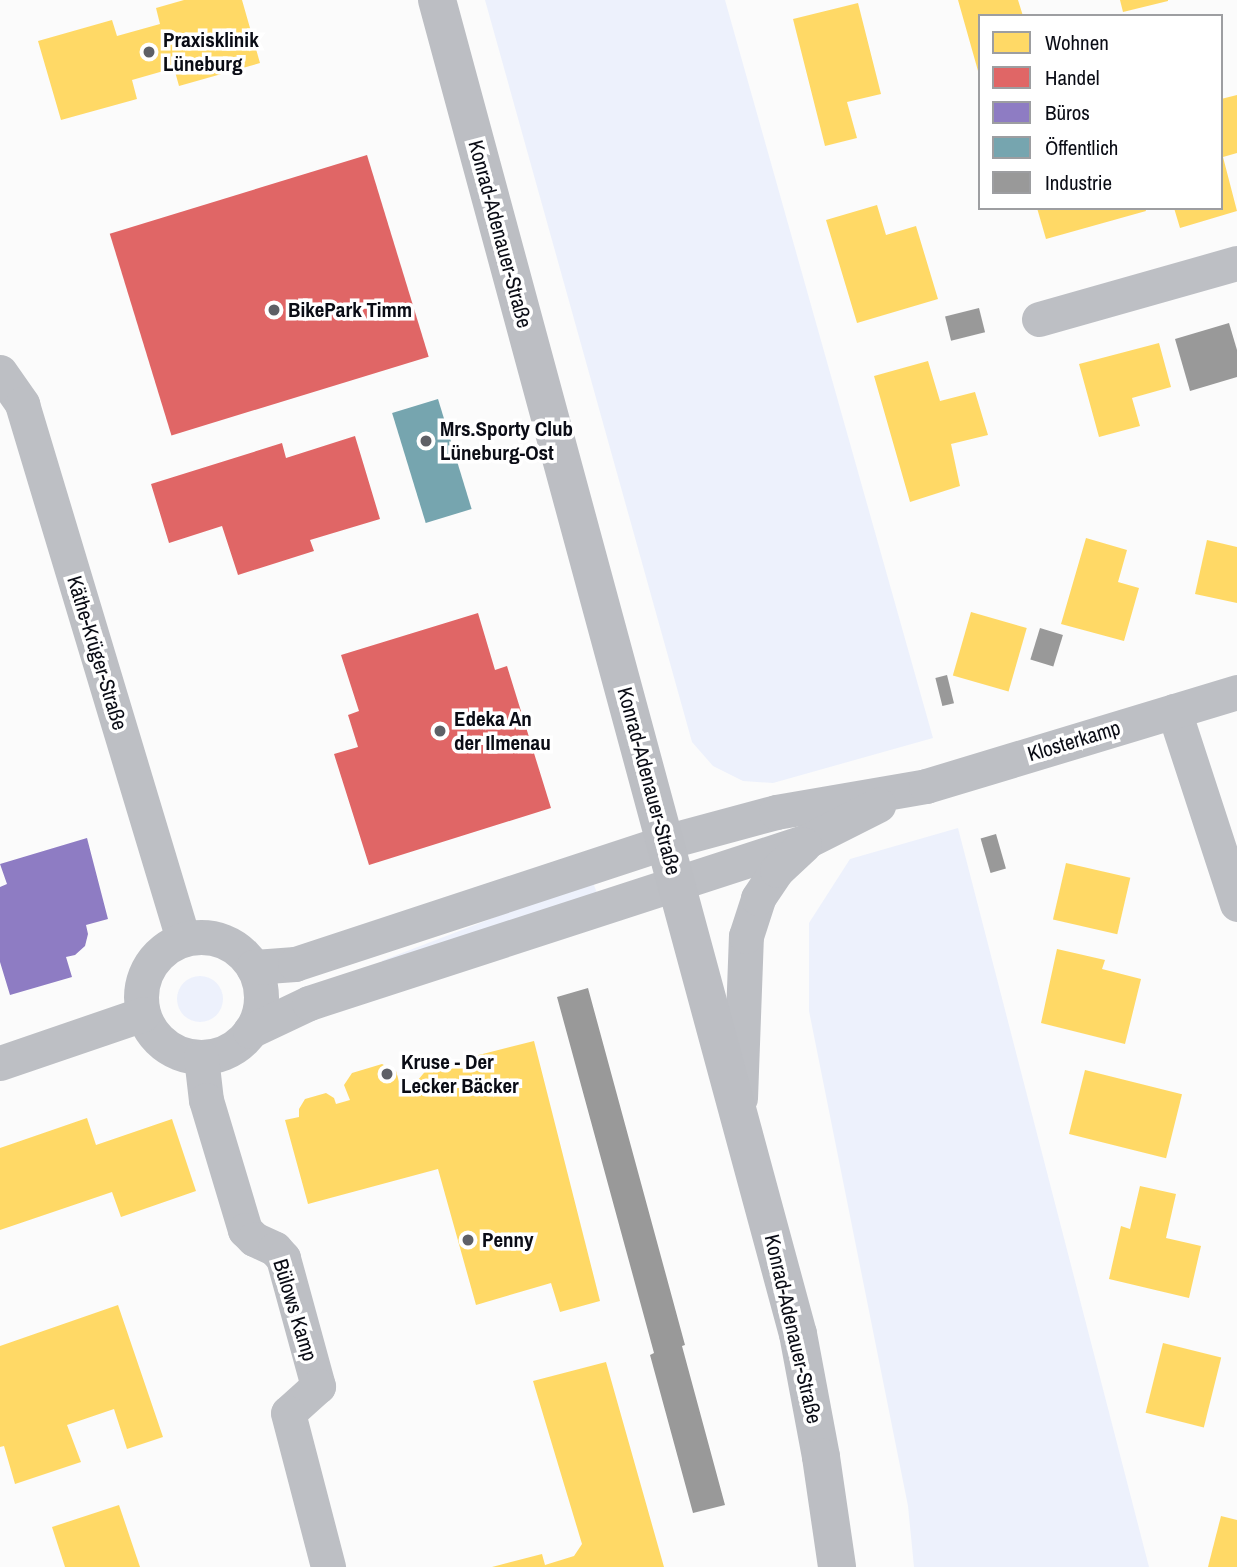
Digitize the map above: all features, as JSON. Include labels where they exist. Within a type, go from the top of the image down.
[{"type":"main road","name":"Konrad-Adenauer-Straße","points":[[437,0],[798,1334],[821,1457],[837,1567]]},
{"type":"street","points":[[1040,319],[1237,263]]},
{"type":"street","name":"Käthe-Krüger-Straße","points":[[0,372],[22,404],[183,939]]},
{"type":"street","name":"Klosterkamp","points":[[665,842],[776,812],[910,789],[1237,692]]},
{"type":"street","points":[[1174,711],[1237,904]]},
{"type":"street","name":"Klosterkamp","points":[[677,883],[807,841],[910,789]]},
{"type":"street","name":"Klosterkamp","points":[[740,1116],[746,936],[758,898],[777,870],[807,841]]},
{"type":"street","points":[[253,967],[295,964],[665,842]]},
{"type":"street","points":[[250,1031],[261,999],[253,967],[240,951],[223,941],[204,937],[183,939],[166,947],[153,960],[144,977],[140,995],[143,1014],[151,1031],[164,1045],[182,1054],[201,1057],[229,1050],[250,1031],[309,1003],[677,883]]},
{"type":"street","points":[[0,1063],[143,1014]]},
{"type":"street","name":"Bülows Kamp","points":[[201,1057],[206,1100],[245,1230],[254,1239],[275,1249],[283,1258],[318,1386],[288,1413],[328,1567]]},
{"type":"shaded area","points":[[485,0],[725,0],[933,738],[773,783],[743,781],[713,766],[692,742]]},
{"type":"shaded area","points":[[958,828],[1149,1567],[914,1567],[908,1506],[809,1011],[809,923],[850,859]]},
{"type":"shaded area","points":[[592,880],[597,893],[387,974],[382,961]]},
{"type":"shaded area","points":[[200,976],[216,983],[223,999],[216,1015],[200,1022],[184,1015],[177,999],[184,983]]},
{"type":"building: Wohnen","name":"Praxisklinik Lüneburg","points":[[184,0],[242,0],[260,63],[179,86],[174,68],[132,80],[137,99],[61,120],[38,41],[112,20],[117,36],[160,24],[156,8]]},
{"type":"building: Wohnen","points":[[958,0],[1018,0],[1022,14],[978,14],[978,71]]},
{"type":"building: Wohnen","points":[[1120,0],[1168,0],[1168,1],[1123,12]]},
{"type":"building: Wohnen","points":[[858,3],[881,94],[847,102],[857,138],[825,146],[793,19]]},
{"type":"building: Wohnen","points":[[1237,95],[1237,153],[1223,157],[1223,98]]},
{"type":"building: Wohnen","points":[[1223,157],[1237,211],[1180,228],[1175,210],[1223,210]]},
{"type":"building: Wohnen","points":[[877,205],[886,235],[916,226],[938,299],[857,323],[826,220]]},
{"type":"building: Wohnen","points":[[1038,210],[1146,211],[1046,239]]},
{"type":"building: Wohnen","points":[[1159,343],[1171,387],[1132,398],[1140,426],[1099,437],[1079,364]]},
{"type":"building: Wohnen","points":[[928,361],[940,401],[975,392],[988,435],[951,444],[960,486],[910,502],[874,376]]},
{"type":"building: Wohnen","points":[[1086,538],[1127,550],[1118,582],[1139,588],[1124,641],[1061,624]]},
{"type":"building: Wohnen","points":[[1207,540],[1237,547],[1237,603],[1195,594]]},
{"type":"building: Wohnen","points":[[971,612],[1027,628],[1009,691],[953,675]]},
{"type":"building: Wohnen","points":[[1066,863],[1130,878],[1117,934],[1053,920]]},
{"type":"building: Wohnen","points":[[1057,949],[1105,960],[1102,969],[1141,979],[1125,1044],[1041,1023]]},
{"type":"building: Wohnen","points":[[534,1041],[600,1301],[560,1312],[551,1283],[476,1305],[438,1169],[308,1204],[285,1120],[299,1117],[299,1109],[305,1099],[326,1093],[334,1098],[336,1104],[350,1100],[344,1085],[352,1073],[382,1064],[396,1071],[402,1092],[421,1096],[418,1080],[428,1068]]},
{"type":"building: Wohnen","points":[[1085,1070],[1182,1094],[1166,1158],[1069,1134]]},
{"type":"building: Wohnen","points":[[87,1118],[96,1145],[172,1119],[196,1191],[121,1217],[112,1192],[0,1230],[0,1148]]},
{"type":"building: Wohnen","points":[[1140,1186],[1176,1194],[1166,1238],[1201,1246],[1189,1298],[1109,1279],[1121,1226],[1130,1229]]},
{"type":"building: Wohnen","points":[[118,1305],[163,1437],[127,1449],[114,1409],[67,1425],[81,1462],[15,1484],[4,1446],[0,1447],[0,1346]]},
{"type":"building: Wohnen","points":[[1163,1343],[1221,1358],[1204,1427],[1146,1413]]},
{"type":"building: Wohnen","points":[[606,1362],[664,1567],[492,1567],[542,1554],[545,1565],[574,1556],[582,1544],[533,1381]]},
{"type":"building: Wohnen","points":[[119,1505],[140,1567],[65,1567],[52,1527]]},
{"type":"building: Wohnen","points":[[1221,1516],[1237,1520],[1237,1567],[1208,1567]]},
{"type":"building: Handel","name":"BikePark Timm","points":[[367,155],[429,357],[171,435],[110,234]]},
{"type":"building: Handel","points":[[355,436],[380,519],[310,540],[314,551],[238,575],[222,526],[169,543],[151,484],[282,443],[286,458]]},
{"type":"building: Handel","name":"Edeka An der Ilmenau","points":[[478,613],[495,670],[507,666],[551,808],[369,865],[334,754],[358,747],[348,715],[359,711],[341,655]]},
{"type":"building: Büros","points":[[87,838],[108,919],[86,925],[88,934],[85,946],[75,955],[66,957],[72,977],[10,995],[0,962],[0,887],[7,884],[0,864]]},
{"type":"building: Öffentlich","name":"Mrs.Sporty Club Lüneburg-Ost","points":[[438,399],[472,509],[426,523],[392,413]]},
{"type":"building: Industrie","points":[[979,308],[985,332],[951,341],[945,316]]},
{"type":"building: Industrie","points":[[1229,323],[1237,350],[1237,377],[1190,391],[1175,339]]},
{"type":"building: Industrie","points":[[1040,628],[1063,635],[1053,667],[1030,660]]},
{"type":"building: Industrie","points":[[947,675],[954,703],[942,706],[935,678]]},
{"type":"building: Industrie","points":[[996,834],[1006,869],[991,873],[981,838]]},
{"type":"building: Industrie","points":[[588,988],[685,1345],[682,1346],[725,1505],[693,1513],[650,1355],[654,1353],[557,997]]},
{"type":"place","name":"Praxisklinik Lüneburg","points":[[149,52]]},
{"type":"place","name":"BikePark Timm","points":[[274,310]]},
{"type":"place","name":"Mrs.Sporty Club Lüneburg-Ost","points":[[426,441]]},
{"type":"place","name":"Edeka An der Ilmenau","points":[[440,731]]},
{"type":"place","name":"Kruse - Der Lecker Bäcker","points":[[387,1074]]},
{"type":"place","name":"Penny","points":[[468,1240]]}]
